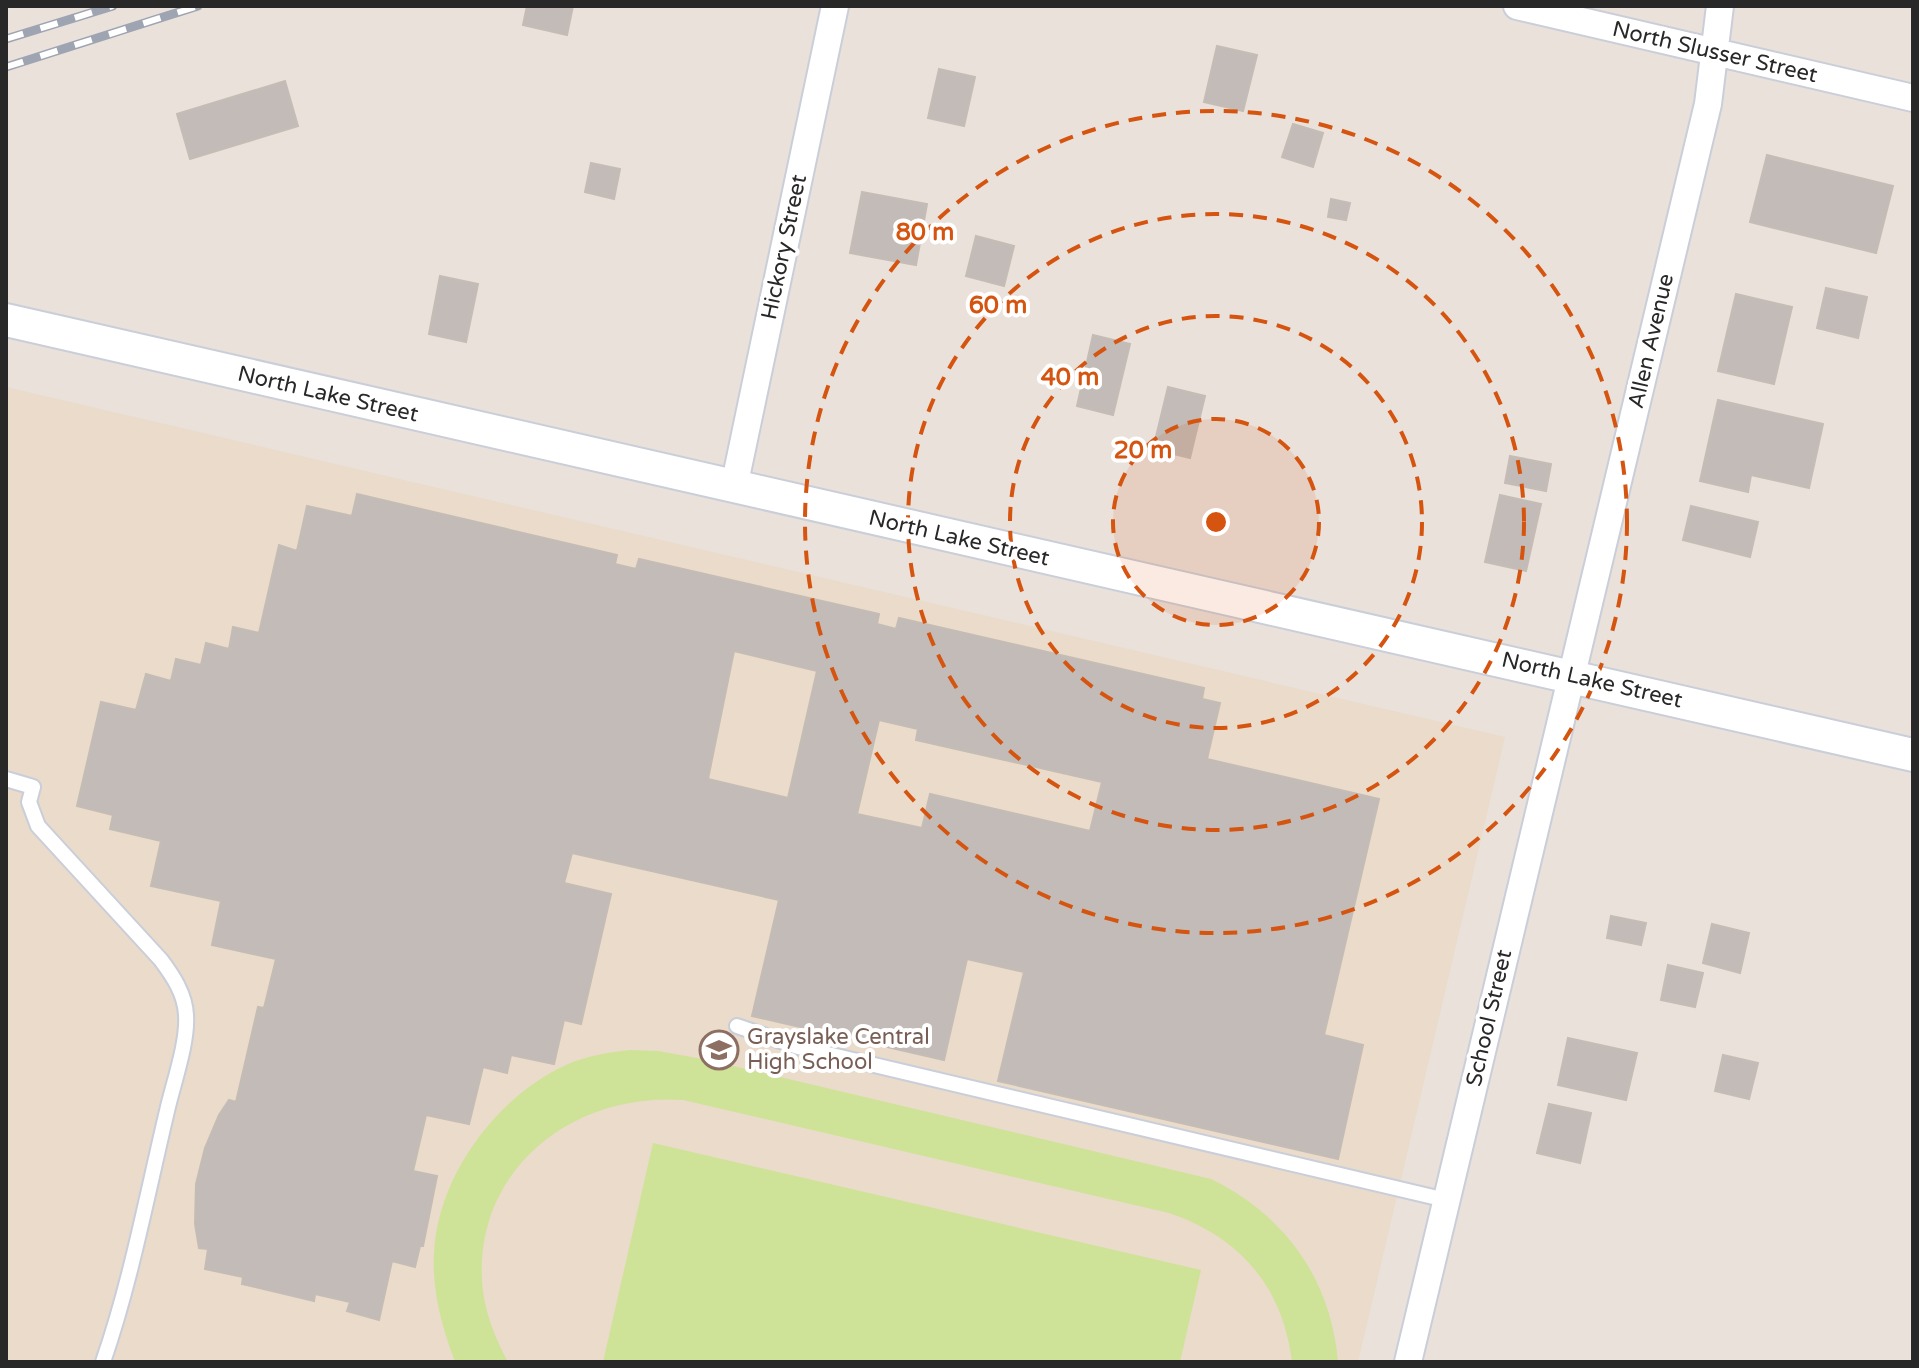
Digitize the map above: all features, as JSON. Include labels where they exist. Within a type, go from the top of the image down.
[{"type":"street","name":"Hickory Street","points":[[734,487],[835,6]]},
{"type":"street","name":"North Slusser Street","points":[[1517,6],[1913,98]]},
{"type":"street","name":"Allen Avenue","points":[[1571,675],[1708,104],[1720,6]]},
{"type":"street","name":"North Lake Street","points":[[6,320],[1913,755]]},
{"type":"street","name":"School Street","points":[[1408,1362],[1571,675]]},
{"type":"lane","points":[[6,779],[33,787],[29,802],[38,826],[161,960],[176,981],[186,1015],[183,1042],[150,1184],[115,1326],[103,1362]]},
{"type":"lane","points":[[737,1026],[798,1047],[1446,1200]]},
{"type":"shaded area","name":"Grayslake Central High School","points":[[6,387],[1505,737],[1358,1362],[6,1362]]},
{"type":"green space","points":[[631,1050],[658,1051],[708,1060],[1211,1179],[1261,1211],[1300,1253],[1326,1303],[1338,1362],[1292,1362],[1279,1310],[1254,1268],[1217,1236],[1169,1213],[683,1100],[643,1101],[606,1109],[571,1123],[540,1144],[515,1171],[496,1203],[485,1239],[482,1280],[490,1322],[508,1362],[455,1362],[439,1309],[434,1254],[446,1196],[459,1169],[494,1119],[540,1079],[582,1059]]},
{"type":"green space","points":[[653,1143],[1201,1270],[1180,1362],[603,1362]]},
{"type":"building","points":[[527,6],[573,6],[567,35],[523,25]]},
{"type":"building","points":[[1217,46],[1257,55],[1243,111],[1204,102]]},
{"type":"building","points":[[939,69],[975,77],[964,126],[928,118]]},
{"type":"building","points":[[285,81],[298,126],[190,159],[177,114]]},
{"type":"building","points":[[1293,124],[1323,133],[1313,167],[1282,157]]},
{"type":"building","points":[[1767,155],[1893,186],[1876,253],[1750,222]]},
{"type":"building","points":[[591,163],[620,169],[614,199],[585,192]]},
{"type":"building","points":[[862,192],[927,204],[916,265],[850,253]]},
{"type":"building","points":[[1331,199],[1350,203],[1346,220],[1328,217]]},
{"type":"building","points":[[976,236],[1014,246],[1004,286],[966,276]]},
{"type":"building","points":[[440,276],[478,284],[466,342],[429,334]]},
{"type":"building","points":[[1826,288],[1867,297],[1858,338],[1817,328]]},
{"type":"building","points":[[1736,294],[1792,307],[1774,384],[1718,371]]},
{"type":"building","points":[[1093,335],[1130,344],[1113,415],[1077,406]]},
{"type":"building","points":[[1168,387],[1205,396],[1190,458],[1153,449]]},
{"type":"building","points":[[1718,400],[1823,424],[1809,488],[1751,475],[1748,492],[1700,481]]},
{"type":"building","points":[[1510,456],[1551,464],[1546,491],[1505,483]]},
{"type":"building","points":[[357,494],[617,555],[615,564],[636,569],[639,559],[879,614],[877,624],[896,629],[899,618],[1204,688],[1202,699],[1220,703],[1207,759],[1379,799],[1324,1035],[1363,1045],[1338,1159],[998,1081],[1024,972],[967,959],[944,1060],[752,1016],[779,900],[572,853],[564,883],[611,894],[581,1024],[564,1020],[554,1064],[511,1055],[507,1073],[483,1067],[469,1124],[426,1115],[413,1171],[437,1176],[423,1246],[420,1246],[415,1267],[392,1261],[379,1320],[347,1311],[350,1302],[315,1294],[314,1301],[242,1284],[243,1277],[205,1269],[208,1249],[199,1248],[195,1224],[196,1184],[205,1148],[219,1115],[229,1100],[236,1102],[258,1007],[264,1008],[276,959],[212,945],[221,901],[151,886],[161,841],[110,829],[113,815],[77,806],[101,702],[136,710],[146,674],[171,681],[176,659],[201,665],[206,643],[229,649],[233,627],[259,633],[279,545],[297,551],[307,506],[352,516]],"holes":[[[734,651],[817,671],[788,798],[708,779]],[[879,720],[918,729],[916,740],[1102,782],[1090,831],[930,794],[922,828],[857,814]]]},
{"type":"building","points":[[1500,495],[1541,504],[1526,571],[1485,562]]},
{"type":"building","points":[[1691,506],[1758,522],[1750,557],[1683,540]]},
{"type":"building","points":[[1611,916],[1646,923],[1641,945],[1607,938]]},
{"type":"building","points":[[1712,924],[1749,933],[1740,973],[1703,963]]},
{"type":"building","points":[[1668,965],[1703,973],[1695,1007],[1661,1000]]},
{"type":"building","points":[[1568,1038],[1637,1053],[1626,1100],[1558,1085]]},
{"type":"building","points":[[1723,1055],[1758,1063],[1749,1099],[1715,1091]]},
{"type":"building","points":[[1549,1104],[1591,1113],[1580,1163],[1537,1153]]},
{"type":"railway","points":[[6,39],[113,6]]},
{"type":"railway","points":[[6,67],[198,6]]},
{"type":"place","name":"Grayslake Central High School","points":[[719,1050]]}]
